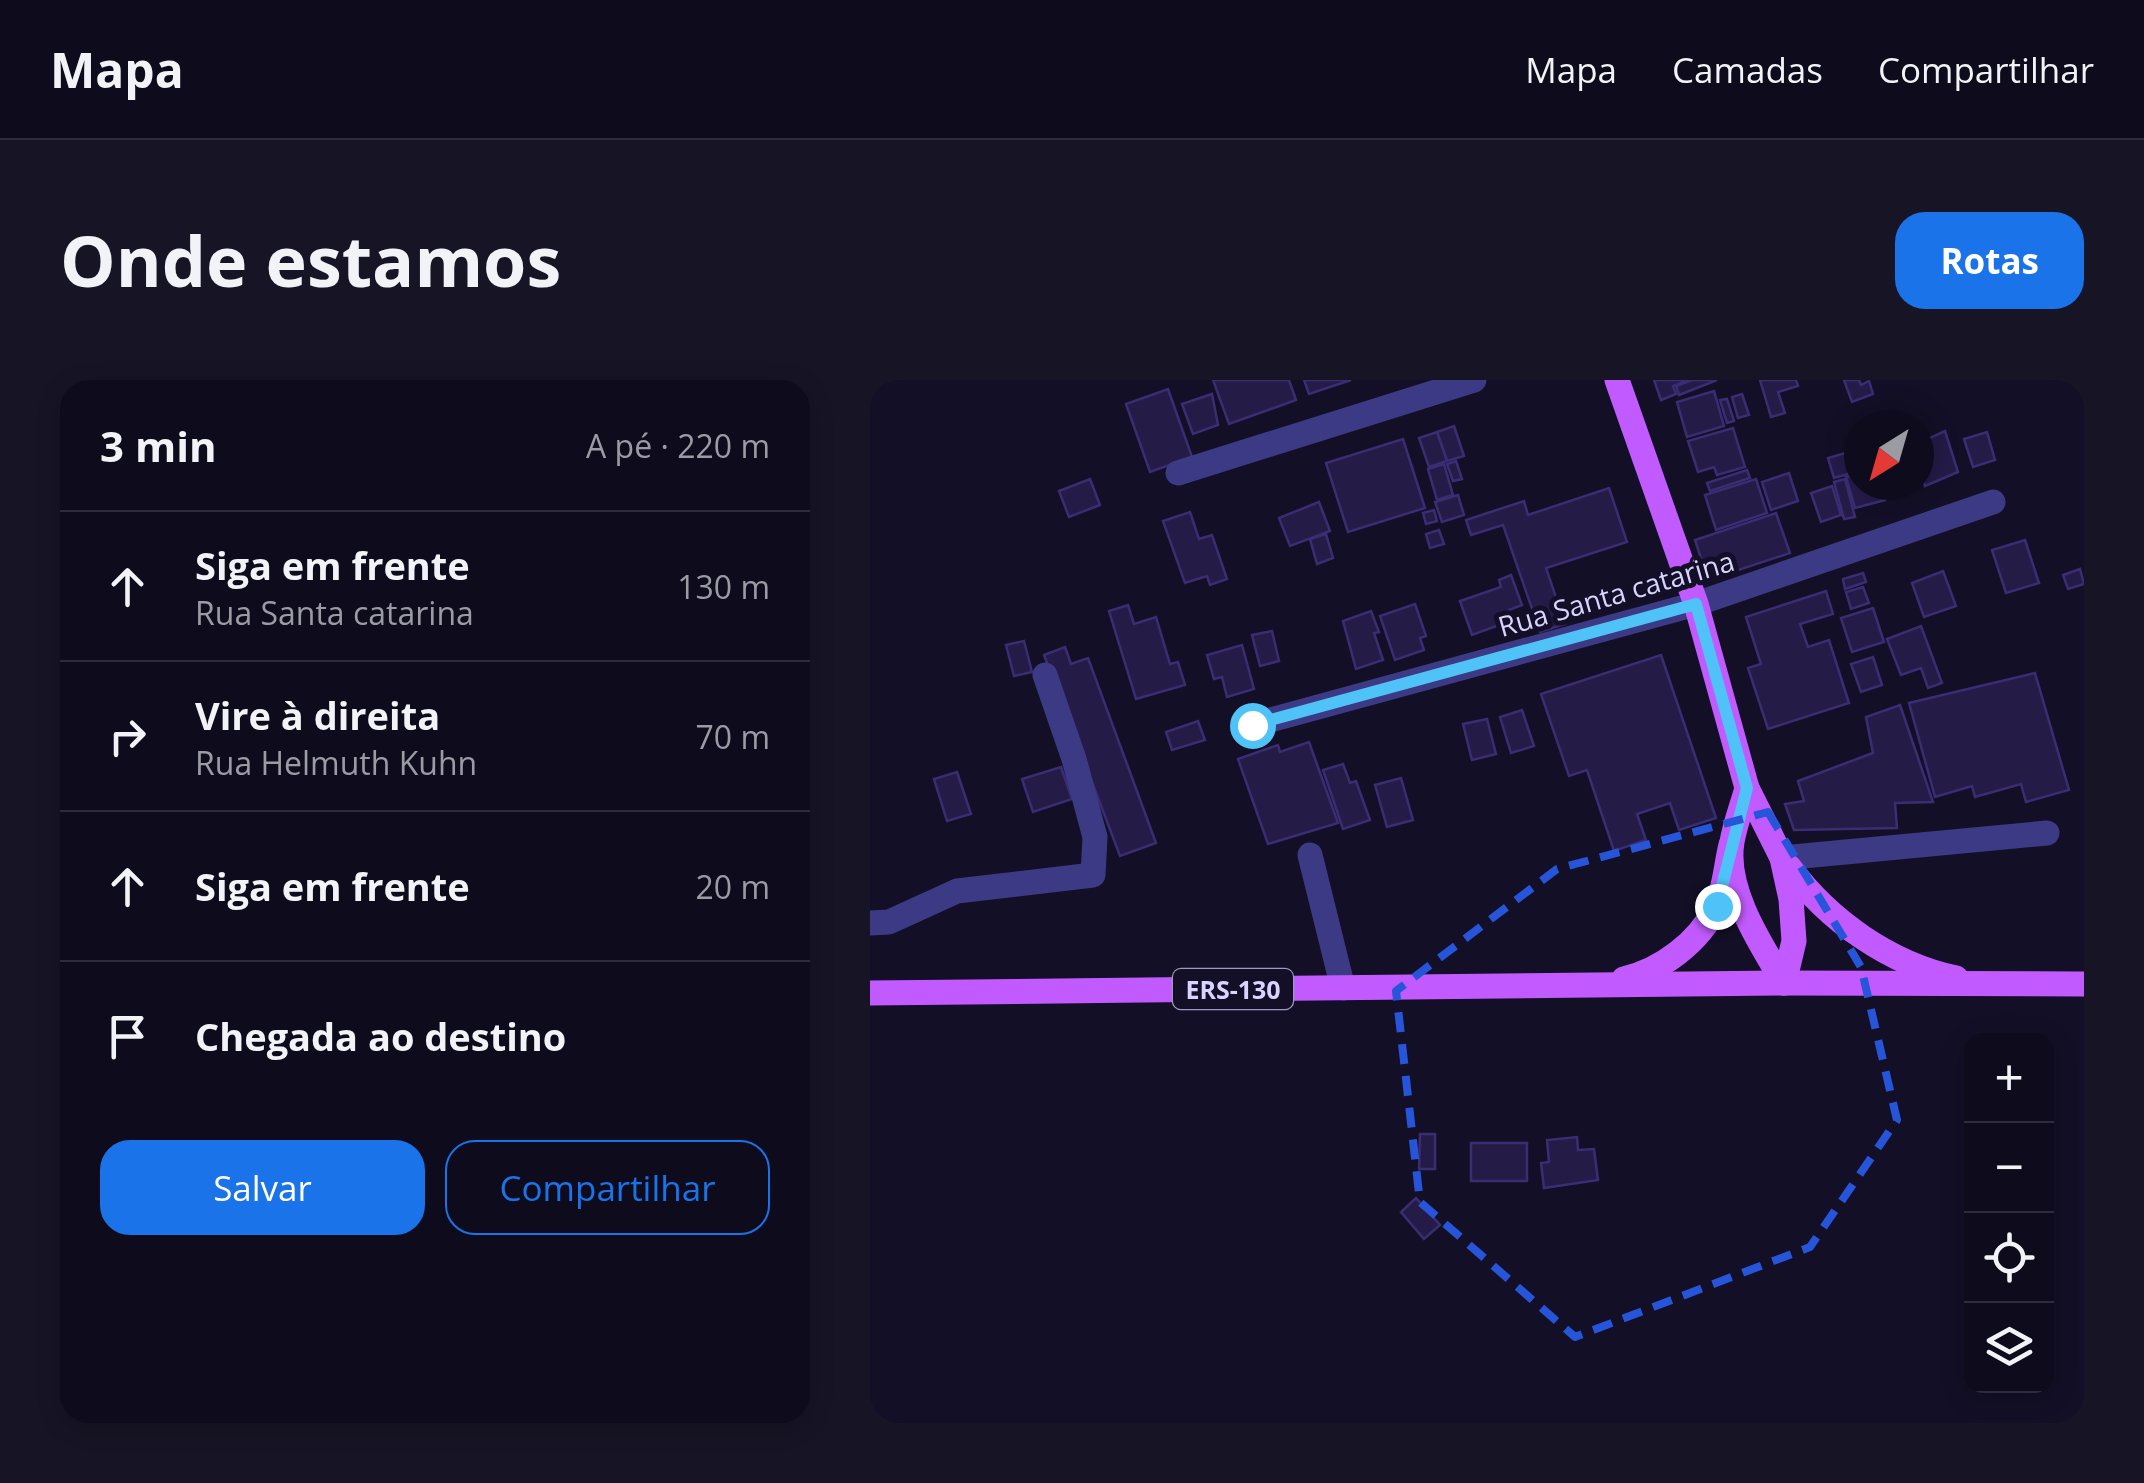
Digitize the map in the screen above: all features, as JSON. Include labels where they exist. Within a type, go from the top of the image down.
[{"type":"main road","points":[[1618,380],[1696,604],[1747,788],[1782,858],[1811,897],[1852,930],[1896,956],[1929,969],[1996,986]]},
{"type":"main road","points":[[1596,986],[1645,974],[1687,946],[1717,906],[1747,788]]},
{"type":"main road","points":[[1731,845],[1732,871],[1751,930],[1784,983]]},
{"type":"main road","points":[[1782,858],[1791,898],[1794,942],[1784,983]]},
{"type":"main road","name":"ERS-130","points":[[870,993],[1784,983],[2084,984]]},
{"type":"street","points":[[1178,473],[1474,380]]},
{"type":"street","name":"Rua Santa catarina","points":[[1252,725],[1696,604],[1993,502]]},
{"type":"street","points":[[870,923],[889,922],[957,891],[1093,874],[1095,836],[1045,675]]},
{"type":"street","points":[[1782,858],[2048,833]]},
{"type":"street","points":[[1310,855],[1342,988]]},
{"type":"highlighted area","points":[[1768,812],[1861,967],[1897,1120],[1810,1247],[1575,1337],[1420,1202],[1396,991],[1557,869]]},
{"type":"building","points":[[1213,380],[1289,380],[1296,400],[1229,424]]},
{"type":"building","points":[[1304,380],[1351,380],[1309,394]]},
{"type":"building","points":[[1654,380],[1689,380],[1673,386],[1676,394],[1661,400]]},
{"type":"building","points":[[1692,380],[1717,380],[1679,395],[1676,386]]},
{"type":"building","points":[[1760,380],[1796,380],[1798,386],[1778,392],[1785,413],[1771,417]]},
{"type":"building","points":[[1844,380],[1859,380],[1861,385],[1869,381],[1873,394],[1852,402]]},
{"type":"building","points":[[1168,389],[1192,457],[1150,472],[1126,404]]},
{"type":"building","points":[[1714,391],[1724,426],[1687,437],[1677,402]]},
{"type":"building","points":[[1212,394],[1218,425],[1193,434],[1182,404]]},
{"type":"building","points":[[1742,394],[1749,415],[1738,418],[1732,397]]},
{"type":"building","points":[[1727,399],[1734,421],[1727,423],[1720,400]]},
{"type":"building","points":[[1454,426],[1464,456],[1447,461],[1437,432]]},
{"type":"building","points":[[1733,428],[1745,467],[1717,475],[1714,467],[1698,472],[1688,441]]},
{"type":"building","points":[[1945,431],[1958,472],[1934,482],[1934,436]]},
{"type":"building","points":[[1437,432],[1447,461],[1429,467],[1419,438]]},
{"type":"building","points":[[1987,432],[1995,460],[1973,467],[1964,439]]},
{"type":"building","points":[[1403,439],[1425,508],[1348,532],[1326,463]]},
{"type":"building","points":[[1844,453],[1844,475],[1834,478],[1828,458]]},
{"type":"building","points":[[1456,461],[1462,479],[1453,481],[1447,464]]},
{"type":"building","points":[[1444,464],[1453,495],[1437,500],[1428,469]]},
{"type":"building","points":[[1747,470],[1750,478],[1710,491],[1707,483]]},
{"type":"building","points":[[1789,473],[1798,501],[1771,510],[1762,482]]},
{"type":"building","points":[[1090,479],[1100,505],[1069,517],[1059,491]]},
{"type":"building","points":[[1756,479],[1767,513],[1716,530],[1705,495]]},
{"type":"building","points":[[1844,479],[1844,500],[1851,500],[1855,517],[1844,519],[1834,482]]},
{"type":"building","points":[[1832,486],[1841,515],[1821,522],[1811,493]]},
{"type":"building","points":[[1609,488],[1627,542],[1546,568],[1565,624],[1540,632],[1503,525],[1471,535],[1466,520],[1524,501],[1528,515]]},
{"type":"building","points":[[1458,495],[1464,515],[1442,522],[1435,502]]},
{"type":"building","points":[[1853,500],[1885,500],[1855,508]]},
{"type":"building","points":[[1319,502],[1330,531],[1290,546],[1279,518]]},
{"type":"building","points":[[1434,510],[1437,521],[1426,524],[1423,513]]},
{"type":"building","points":[[1190,512],[1199,539],[1212,535],[1227,579],[1210,585],[1207,576],[1185,583],[1163,521]]},
{"type":"building","points":[[1776,513],[1790,553],[1708,580],[1695,540]]},
{"type":"building","points":[[1439,530],[1444,544],[1430,548],[1426,534]]},
{"type":"building","points":[[1326,534],[1333,558],[1317,564],[1310,539]]},
{"type":"building","points":[[2025,540],[2039,583],[2006,593],[1992,550]]},
{"type":"building","points":[[2080,569],[2084,584],[2068,589],[2063,575]]},
{"type":"building","points":[[1943,571],[1956,606],[1924,617],[1912,583]]},
{"type":"building","points":[[1863,573],[1866,582],[1845,589],[1843,579]]},
{"type":"building","points":[[1511,575],[1522,605],[1509,610],[1513,620],[1472,635],[1460,601],[1501,587],[1499,580]]},
{"type":"building","points":[[1863,587],[1869,603],[1851,609],[1846,592]]},
{"type":"building","points":[[1826,591],[1833,614],[1800,624],[1808,647],[1829,640],[1849,703],[1768,729],[1748,668],[1761,664],[1746,617]]},
{"type":"building","points":[[1415,604],[1426,636],[1420,638],[1424,650],[1395,660],[1380,616]]},
{"type":"building","points":[[1128,605],[1134,624],[1156,617],[1170,664],[1178,662],[1185,685],[1136,699],[1109,611]]},
{"type":"building","points":[[1873,608],[1884,642],[1852,652],[1841,618]]},
{"type":"building","points":[[1371,611],[1383,660],[1356,669],[1343,621]]},
{"type":"building","points":[[1921,626],[1942,683],[1928,688],[1921,668],[1901,675],[1887,639]]},
{"type":"building","points":[[1272,631],[1279,661],[1260,666],[1252,635]]},
{"type":"building","points":[[1024,641],[1032,672],[1014,676],[1006,645]]},
{"type":"building","points":[[1242,645],[1254,689],[1227,697],[1222,677],[1214,679],[1207,655]]},
{"type":"building","points":[[1065,647],[1071,664],[1088,658],[1156,843],[1120,856],[1044,655]]},
{"type":"building","points":[[1661,655],[1716,818],[1679,830],[1670,803],[1637,814],[1646,840],[1614,851],[1587,770],[1569,776],[1541,694]]},
{"type":"building","points":[[1873,657],[1882,685],[1861,692],[1851,664]]},
{"type":"building","points":[[2035,673],[2069,790],[2026,802],[2021,784],[1975,797],[1972,786],[1935,797],[1909,703]]},
{"type":"building","points":[[1900,705],[1933,802],[1895,803],[1897,828],[1794,830],[1785,804],[1804,801],[1798,781],[1873,753],[1866,717]]},
{"type":"building","points":[[1522,710],[1534,746],[1511,753],[1500,717]]},
{"type":"building","points":[[1487,719],[1496,754],[1472,760],[1463,724]]},
{"type":"building","points":[[1198,721],[1205,740],[1172,750],[1166,732]]},
{"type":"building","points":[[1309,742],[1338,823],[1268,844],[1238,759],[1278,745],[1280,752]]},
{"type":"building","points":[[1343,764],[1350,783],[1356,781],[1370,820],[1343,829],[1323,770]]},
{"type":"building","points":[[1061,767],[1072,799],[1033,812],[1022,779]]},
{"type":"building","points":[[957,772],[971,814],[947,821],[934,779]]},
{"type":"building","points":[[1401,778],[1413,820],[1387,827],[1375,785]]},
{"type":"building","points":[[1420,1134],[1435,1134],[1435,1169],[1419,1169]]},
{"type":"building","points":[[1577,1137],[1578,1150],[1594,1149],[1598,1180],[1544,1188],[1541,1163],[1549,1162],[1547,1140]]},
{"type":"building","points":[[1471,1143],[1527,1143],[1527,1181],[1471,1181]]},
{"type":"building","points":[[1416,1198],[1440,1225],[1424,1239],[1401,1212]]},
{"type":"route","points":[[1252,725],[1696,604],[1747,788],[1717,906]]}]
